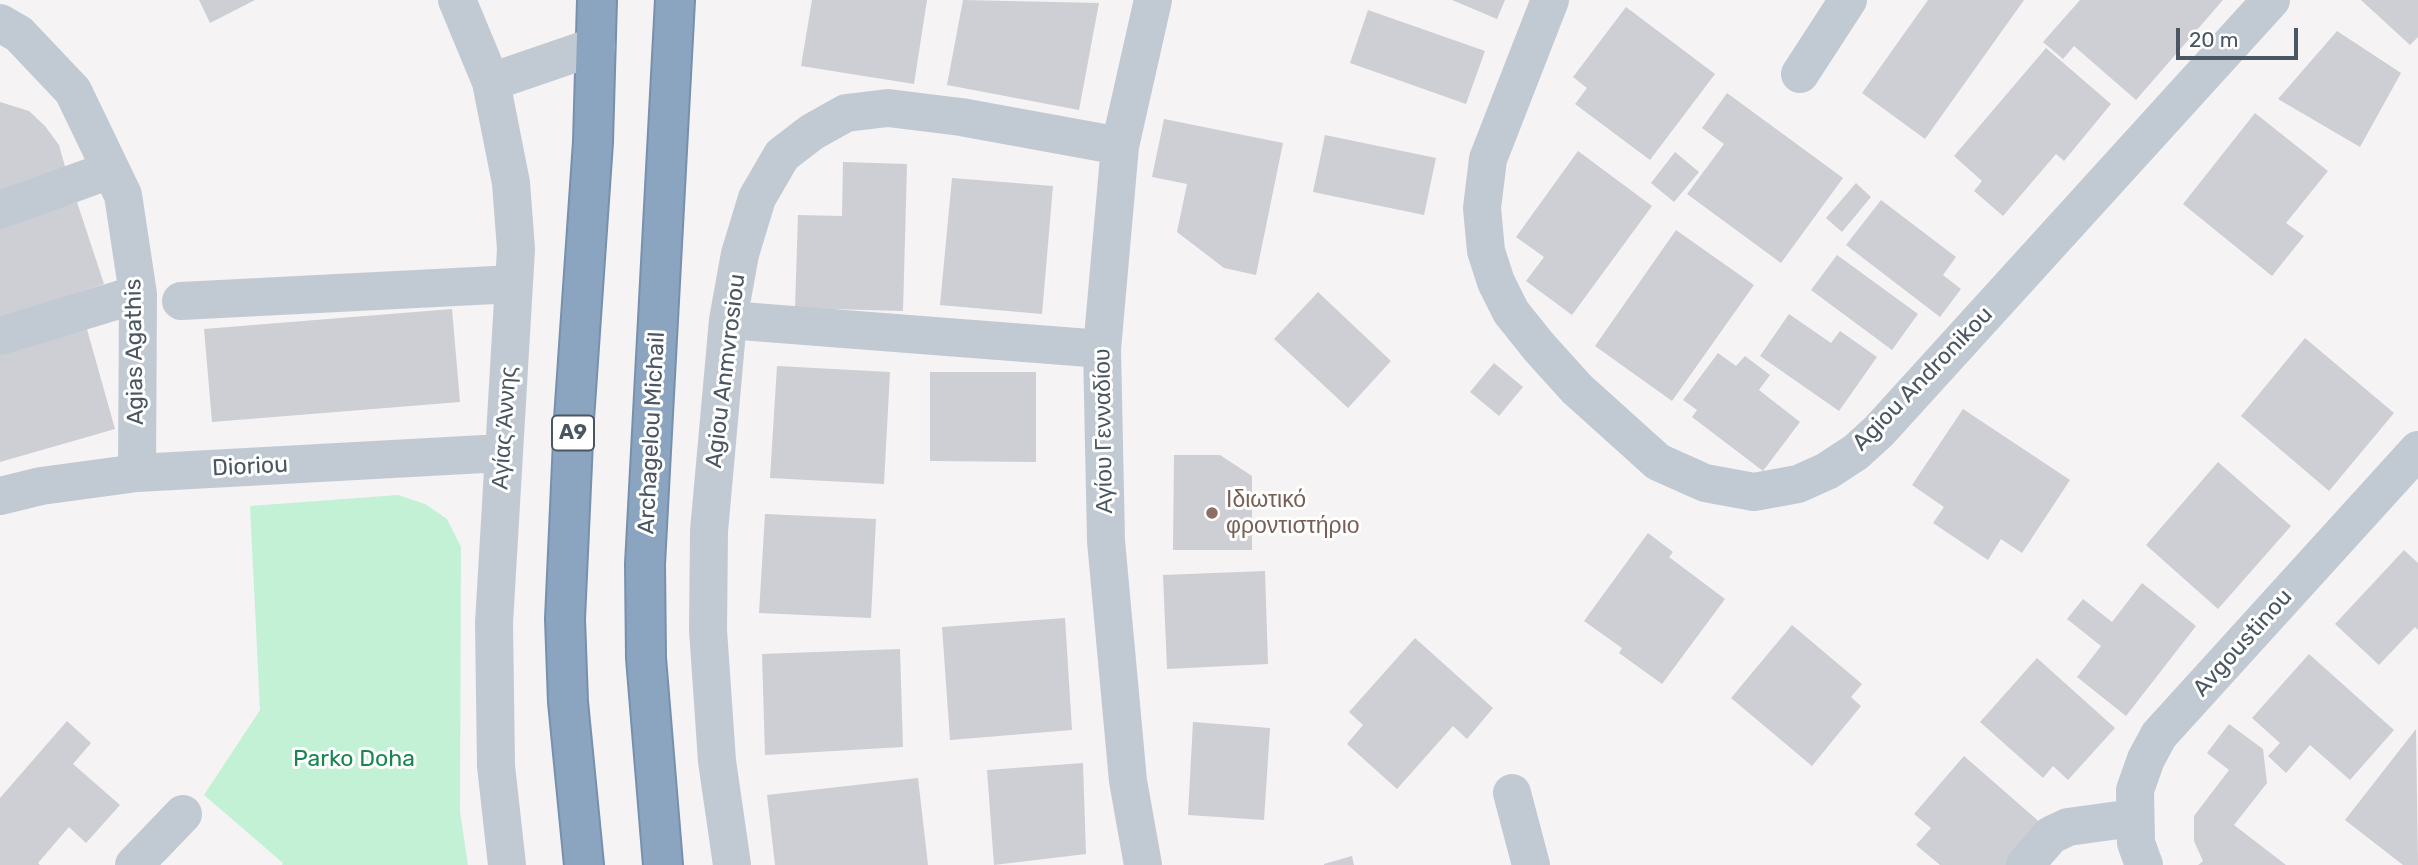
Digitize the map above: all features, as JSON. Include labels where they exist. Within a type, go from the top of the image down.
[{"type":"highway","name":"A9","points":[[584,865],[568,702],[565,619],[568,515],[597,0]]},
{"type":"highway","name":"Archagelou Michail","points":[[663,865],[646,658],[645,564],[675,0]]},
{"type":"street","name":"Αγίας Άννης","points":[[457,0],[491,82],[511,183],[516,249],[502,453],[494,649],[496,766],[507,865]]},
{"type":"street","name":"Αγίου Γενναδίου","points":[[1143,865],[1128,781],[1107,555],[1102,349],[1121,146],[1153,0]]},
{"type":"street","name":"Agiou Andronikou","points":[[1550,0],[1503,113],[1488,159],[1482,208],[1486,251],[1496,282],[1511,312],[1577,389],[1658,461],[1705,483],[1754,492],[1789,486],[1827,471],[1856,452],[1879,431],[2271,0]]},
{"type":"street","points":[[1800,74],[1849,0]]},
{"type":"street","name":"Agias Agathis","points":[[0,23],[19,34],[73,91],[123,195],[138,294],[137,474]]},
{"type":"street","points":[[491,82],[596,46]]},
{"type":"street","name":"Agiou Anmvrosiou","points":[[732,865],[717,761],[708,630],[709,531],[728,320],[740,254],[757,198],[782,155],[811,132],[846,113],[900,110],[961,117],[1121,146]]},
{"type":"street","points":[[0,210],[110,170]]},
{"type":"street","points":[[181,301],[514,284]]},
{"type":"street","points":[[0,336],[138,294]]},
{"type":"street","points":[[728,320],[1102,349]]},
{"type":"street","name":"Avgoustinou","points":[[2144,865],[2136,844],[2133,818],[2136,790],[2146,759],[2159,735],[2418,450]]},
{"type":"street","name":"Dioriou","points":[[0,496],[41,486],[137,474],[502,453]]},
{"type":"street","points":[[1512,793],[1531,865]]},
{"type":"street","points":[[134,865],[183,814]]},
{"type":"street","points":[[2025,865],[2051,835],[2067,827],[2133,818]]},
{"type":"green space","name":"Parko Doha","points":[[398,495],[425,504],[447,519],[461,547],[460,811],[468,865],[282,865],[283,863],[204,795],[260,710],[250,506]]},
{"type":"building","points":[[199,0],[255,0],[210,23]]},
{"type":"building","points":[[812,0],[927,0],[914,84],[801,66]]},
{"type":"building","points":[[963,0],[1099,3],[1079,110],[947,85]]},
{"type":"building","points":[[1452,0],[1505,0],[1497,19]]},
{"type":"building","points":[[1928,0],[2024,0],[1925,139],[1862,93]]},
{"type":"building","points":[[2080,0],[2223,0],[2136,100],[2074,46],[2063,59],[2043,42]]},
{"type":"building","points":[[2361,0],[2418,0],[2418,37],[2410,45]]},
{"type":"building","points":[[1626,7],[1715,74],[1650,160],[1575,104],[1587,88],[1573,77]]},
{"type":"building","points":[[1368,10],[1485,51],[1466,104],[1350,63]]},
{"type":"building","points":[[2337,31],[2401,73],[2360,147],[2278,99]]},
{"type":"building","points":[[2046,48],[2111,104],[2064,161],[2056,154],[2003,216],[1974,191],[1982,181],[1954,156]]},
{"type":"building","points":[[1727,93],[1843,178],[1781,263],[1687,194],[1724,144],[1702,128]]},
{"type":"building","points":[[0,102],[29,111],[45,126],[59,145],[66,170],[0,192]]},
{"type":"building","points":[[2255,113],[2328,171],[2286,223],[2304,236],[2272,276],[2183,204]]},
{"type":"building","points":[[1164,119],[1283,143],[1256,275],[1224,268],[1177,232],[1187,184],[1152,177]]},
{"type":"building","points":[[1325,135],[1436,158],[1424,215],[1313,192]]},
{"type":"building","points":[[1578,151],[1652,206],[1572,315],[1526,281],[1544,257],[1516,237]]},
{"type":"building","points":[[1675,152],[1699,172],[1674,202],[1651,183]]},
{"type":"building","points":[[843,162],[907,164],[903,311],[795,308],[798,215],[842,216]]},
{"type":"building","points":[[952,178],[1053,186],[1042,314],[940,305]]},
{"type":"building","points":[[1856,183],[1871,197],[1842,232],[1826,218]]},
{"type":"building","points":[[1881,200],[1956,257],[1943,275],[1961,289],[1940,317],[1846,245]]},
{"type":"building","points":[[77,202],[104,284],[0,319],[0,227]]},
{"type":"building","points":[[1676,230],[1754,285],[1672,401],[1595,346]]},
{"type":"building","points":[[1837,255],[1918,314],[1892,350],[1811,290]]},
{"type":"building","points":[[1318,292],[1391,361],[1348,408],[1274,339]]},
{"type":"building","points":[[452,309],[460,402],[212,422],[204,329]]},
{"type":"building","points":[[1789,314],[1831,343],[1840,331],[1877,357],[1839,411],[1760,356]]},
{"type":"building","points":[[83,315],[115,429],[0,462],[0,339]]},
{"type":"building","points":[[2305,338],[2394,413],[2329,491],[2241,416]]},
{"type":"building","points":[[1718,353],[1736,366],[1745,356],[1770,375],[1759,390],[1800,422],[1763,471],[1692,417],[1697,410],[1683,400]]},
{"type":"building","points":[[1494,363],[1523,387],[1499,416],[1470,392]]},
{"type":"building","points":[[777,366],[890,372],[884,484],[770,478]]},
{"type":"building","points":[[930,372],[1036,372],[1036,462],[930,461]]},
{"type":"building","points":[[1963,409],[2070,480],[2022,553],[2001,539],[1988,560],[1933,523],[1944,507],[1912,485]]},
{"type":"building","name":"Ιδιωτικό φροντιστήριο","points":[[1174,455],[1220,455],[1252,476],[1252,550],[1173,550]]},
{"type":"building","points":[[2218,462],[2291,526],[2218,609],[2146,545]]},
{"type":"building","points":[[765,514],[876,519],[871,618],[759,613]]},
{"type":"building","points":[[1648,533],[1673,552],[1669,557],[1725,599],[1662,684],[1619,653],[1622,648],[1584,621]]},
{"type":"building","points":[[2404,550],[2418,563],[2418,630],[2415,627],[2379,665],[2335,624]]},
{"type":"building","points":[[1265,571],[1268,664],[1167,669],[1163,575]]},
{"type":"building","points":[[2142,583],[2196,626],[2126,716],[2077,677],[2101,646],[2067,619],[2083,599],[2112,622]]},
{"type":"building","points":[[1065,618],[1072,730],[950,740],[942,627]]},
{"type":"building","points":[[1792,625],[1862,684],[1851,697],[1861,706],[1812,766],[1731,698]]},
{"type":"building","points":[[1415,638],[1493,708],[1467,739],[1453,726],[1397,789],[1347,744],[1363,725],[1349,712]]},
{"type":"building","points":[[900,649],[903,747],[765,755],[762,654]]},
{"type":"building","points":[[2309,654],[2394,730],[2350,780],[2310,745],[2286,773],[2268,756],[2280,743],[2252,718]]},
{"type":"building","points":[[2037,658],[2115,728],[2068,780],[2053,766],[2043,778],[1980,722]]},
{"type":"building","points":[[67,721],[91,743],[73,764],[120,805],[86,843],[69,827],[38,863],[40,865],[0,865],[0,798]]},
{"type":"building","points":[[1193,722],[1270,728],[1264,820],[1188,815]]},
{"type":"building","points":[[2229,724],[2263,749],[2267,783],[2234,825],[2286,865],[2198,865],[2203,861],[2194,841],[2194,816],[2229,770],[2207,753]]},
{"type":"building","points":[[2416,729],[2418,865],[2403,865],[2345,820]]},
{"type":"building","points":[[1964,756],[2043,825],[2008,865],[1940,865],[1916,845],[1931,828],[1914,814]]},
{"type":"building","points":[[1083,763],[1086,854],[994,865],[987,770]]},
{"type":"building","points":[[918,778],[928,865],[775,865],[767,795]]},
{"type":"building","points":[[1352,856],[1354,865],[1324,865],[1324,864]]},
{"type":"place","name":"Ιδιωτικό φροντιστήριο","points":[[1212,513]]}]
